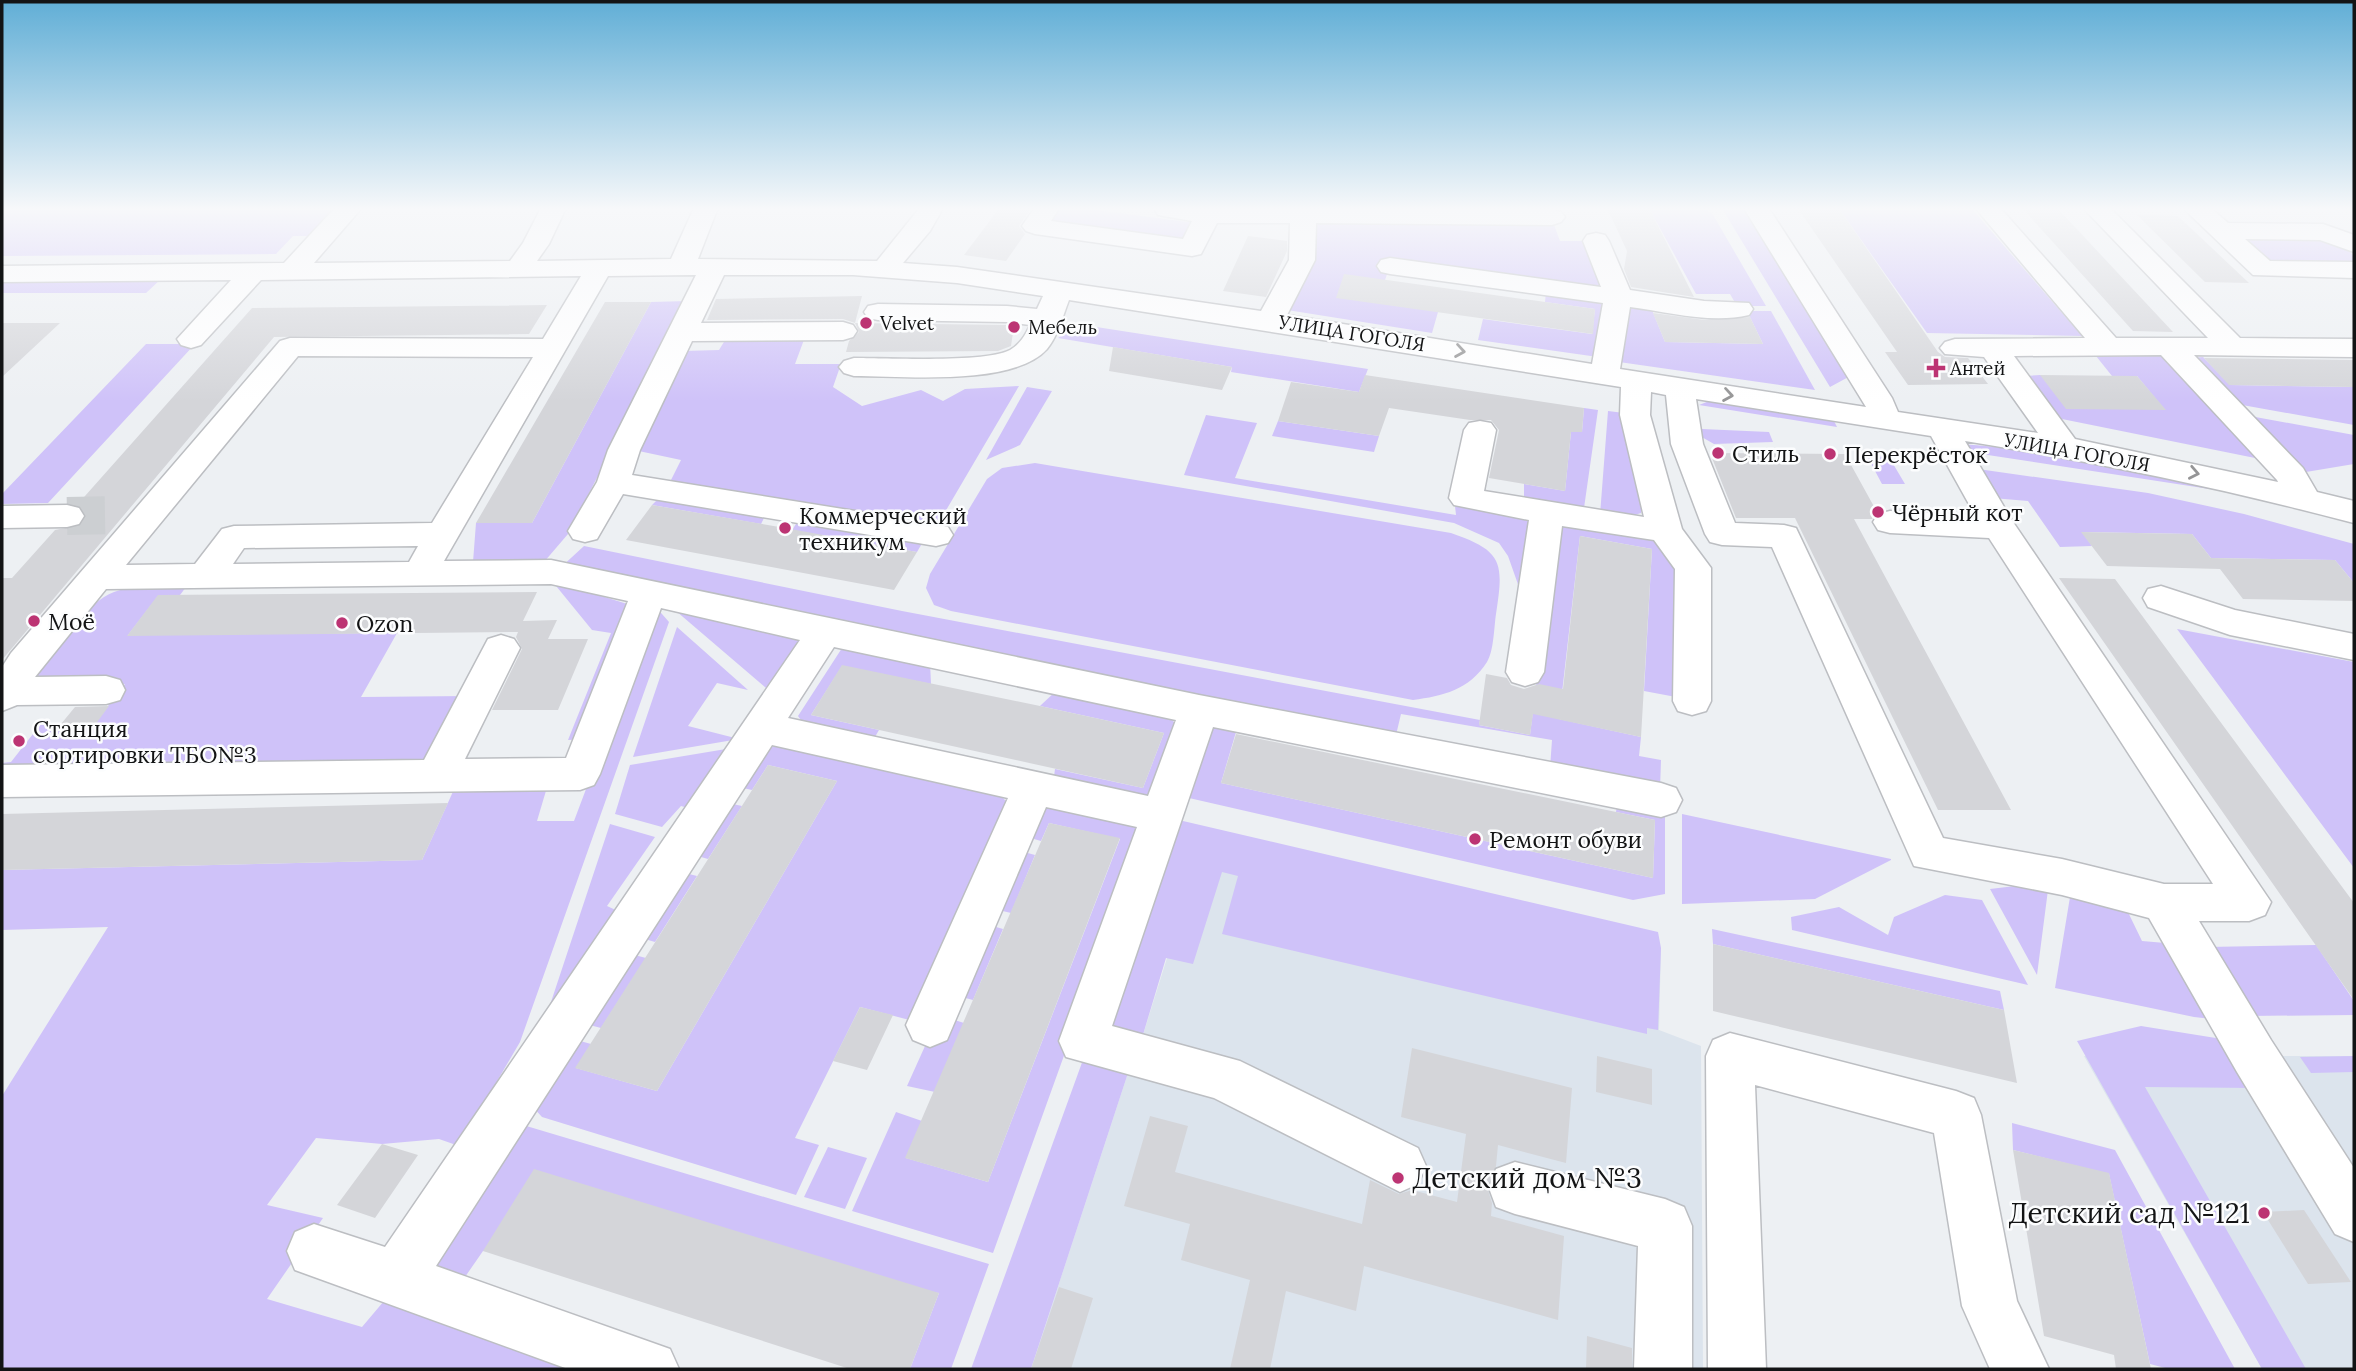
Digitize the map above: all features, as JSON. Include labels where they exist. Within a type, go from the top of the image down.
[{"type":"street","points":[[191,339],[251,274]]},
{"type":"street","points":[[420,572],[443,534],[471,459],[554,348],[596,274]]},
{"type":"street","points":[[585,531],[613,482],[624,450],[711,274]]},
{"type":"street","name":"УЛИЦА ГОГОЛЯ","points":[[770,274],[810,279],[844,274]]},
{"type":"street","name":"УЛИЦА ГОГОЛЯ","points":[[933,274],[1270,321],[2064,447],[2304,498],[2354,512]]},
{"type":"street","points":[[1270,321],[1295,274]]},
{"type":"street","points":[[1451,274],[1704,309],[1739,309]]},
{"type":"street","points":[[1609,274],[1618,296],[1620,377],[1635,415],[1665,531],[1693,568],[1692,701]]},
{"type":"street","points":[[1798,274],[1877,398],[1886,419]]},
{"type":"street","points":[[2045,274],[2108,347]]},
{"type":"street","points":[[2161,274],[2232,346]]},
{"type":"street","points":[[854,367],[986,366],[1019,357],[1036,343],[1060,290]]},
{"type":"street","points":[[878,312],[949,305],[1045,319]]},
{"type":"street","points":[[682,332],[843,331]]},
{"type":"street","points":[[2169,346],[2291,475],[2304,498]]},
{"type":"street","points":[[9,679],[97,577],[135,515],[290,347],[554,348]]},
{"type":"street","points":[[1955,348],[2354,348]]},
{"type":"street","points":[[1993,348],[2064,447]]},
{"type":"street","points":[[1681,388],[1680,405],[1688,449],[1722,534],[1784,536],[1929,853],[2062,877],[2164,903],[2249,902],[1999,527],[1955,454],[1944,430]]},
{"type":"street","points":[[1480,430],[1466,498],[1665,531]]},
{"type":"street","points":[[613,482],[936,535]]},
{"type":"street","points":[[1525,672],[1547,513]]},
{"type":"street","points":[[2,517],[67,516]]},
{"type":"street","points":[[1890,522],[1999,527]]},
{"type":"street","points":[[205,576],[234,537],[443,534]]},
{"type":"street","points":[[97,577],[551,572],[1199,710],[1661,800]]},
{"type":"street","points":[[2,781],[580,775],[649,593]]},
{"type":"street","points":[[2161,598],[2230,622],[2354,647]]},
{"type":"street","points":[[396,1278],[825,632]]},
{"type":"street","points":[[437,775],[501,648]]},
{"type":"street","points":[[9,679],[106,690]]},
{"type":"street","points":[[1199,710],[1083,1041],[1223,1077],[1400,1166]]},
{"type":"street","points":[[760,727],[1163,816]]},
{"type":"street","points":[[930,1025],[1033,789]]},
{"type":"street","points":[[2164,903],[2254,1056],[2354,1215]]},
{"type":"street","points":[[1737,1369],[1730,1056],[1956,1115],[1990,1306],[2020,1369]]},
{"type":"street","points":[[1515,1188],[1665,1226],[1663,1369]]},
{"type":"street","points":[[314,1251],[650,1369]]},
{"type":"shaded area","points":[[1299,274],[1387,274],[1385,280],[1438,312],[1432,333],[1287,310]]},
{"type":"shaded area","points":[[1474,274],[1597,274],[1603,291]]},
{"type":"shaded area","points":[[1685,274],[1747,274],[1766,306],[1737,306],[1730,294],[1696,294]]},
{"type":"shaded area","points":[[1762,274],[1789,274],[1854,374],[1830,387]]},
{"type":"shaded area","points":[[1885,274],[2028,274],[2082,336],[1927,333]]},
{"type":"shaded area","points":[[161,279],[146,293],[2,293],[2,280]]},
{"type":"shaded area","points":[[1546,292],[1605,299],[1598,357],[1478,340],[1483,319],[1592,334],[1595,309],[1545,302]]},
{"type":"shaded area","points":[[688,301],[568,534],[544,562],[473,562],[476,523],[532,523],[651,302]]},
{"type":"shaded area","points":[[1624,301],[1650,305],[1665,342],[1763,344],[1747,311],[1771,311],[1815,390],[1619,362]]},
{"type":"shaded area","points":[[1077,324],[1368,369],[1359,392],[1231,372],[1232,367],[1058,338]]},
{"type":"shaded area","points":[[727,337],[805,337],[795,364],[841,364],[833,387],[862,406],[921,390],[943,401],[965,389],[1019,386],[938,524],[670,482],[681,460],[634,450],[683,351],[719,350]]},
{"type":"shaded area","points":[[146,344],[195,344],[48,503],[2,504],[2,494]]},
{"type":"shaded area","points":[[2092,351],[2163,353],[2260,459],[2057,418],[2024,376],[2040,375],[2165,410],[2137,376],[2112,376]]},
{"type":"shaded area","points":[[2203,357],[2230,385],[2354,387],[2354,425],[2220,401],[2181,359]]},
{"type":"shaded area","points":[[1027,387],[1052,391],[1020,445],[986,460]]},
{"type":"shaded area","points":[[1712,400],[1833,419],[1837,427],[1699,405]]},
{"type":"shaded area","points":[[1584,408],[1598,410],[1584,508],[1524,498],[1524,484],[1565,491],[1571,432],[1582,432]]},
{"type":"shaded area","points":[[1608,411],[1624,413],[1641,500],[1641,513],[1625,518],[1600,515]]},
{"type":"shaded area","points":[[2239,414],[2354,435],[2354,464],[2300,473]]},
{"type":"shaded area","points":[[1206,415],[1257,423],[1235,478],[1456,515],[1455,506],[1532,520],[1526,607],[1508,556],[1499,543],[1454,523],[1184,475]]},
{"type":"shaded area","points":[[1278,421],[1379,436],[1374,452],[1272,436]]},
{"type":"shaded area","points":[[1702,429],[1769,432],[1773,442],[1714,444],[1700,436]]},
{"type":"shaded area","points":[[1958,444],[2101,462],[2242,494],[1968,452]]},
{"type":"shaded area","points":[[1867,456],[1889,457],[1905,484],[1882,484]]},
{"type":"shaded area","points":[[1035,463],[1451,533],[1468,540],[1490,553],[1499,570],[1500,582],[1492,645],[1487,662],[1472,679],[1455,690],[1413,700],[951,611],[934,605],[926,588],[930,574],[987,479],[1002,468]]},
{"type":"shaded area","points":[[1971,468],[2148,493],[2244,514],[2354,544],[2354,583],[2335,560],[2211,558],[2192,534],[2082,532],[2092,546],[2060,547],[2028,501],[1992,498]]},
{"type":"shaded area","points":[[661,496],[766,514],[761,524],[652,505]]},
{"type":"shaded area","points":[[800,518],[924,540],[917,552],[792,530]]},
{"type":"shaded area","points":[[1556,525],[1664,541],[1681,564],[1676,697],[1644,691],[1652,549],[1580,536],[1559,719],[1641,737],[1639,756],[1661,760],[1660,790],[1550,768],[1552,740],[1401,714],[1396,735],[559,569],[584,546],[902,611],[1480,720],[1479,725],[1530,735]]},
{"type":"shaded area","points":[[552,581],[634,606],[585,739],[568,740],[611,633],[592,630]]},
{"type":"shaded area","points":[[189,583],[180,595],[158,596],[128,635],[397,633],[361,697],[468,696],[431,762],[11,771],[2,767],[2,763],[11,762],[40,725],[94,724],[125,684],[45,685],[37,675],[72,628],[93,606],[104,597],[123,589]]},
{"type":"shaded area","points":[[662,599],[813,636],[773,694]]},
{"type":"shaded area","points":[[655,606],[669,622],[520,1042],[459,1146],[439,1139],[382,1144],[316,1138],[267,1205],[323,1218],[267,1299],[362,1327],[384,1301],[442,1324],[586,1369],[2,1369],[2,1096],[108,927],[2,930],[2,870],[422,860],[456,785],[548,784],[537,821],[574,821]]},
{"type":"shaded area","points":[[677,627],[748,690],[717,683],[688,726],[739,739],[633,757]]},
{"type":"shaded area","points":[[2177,629],[2354,662],[2354,868]]},
{"type":"shaded area","points":[[844,645],[930,662],[931,684],[842,666],[811,715],[879,730],[872,742],[807,729],[798,716]]},
{"type":"shaded area","points":[[1057,690],[1169,714],[1176,726],[1151,796],[1053,784],[1055,769],[1143,788],[1164,733],[1040,706]]},
{"type":"shaded area","points":[[1214,720],[1262,728],[1259,737],[1236,732],[1221,783],[1653,878],[1655,820],[1616,812],[1617,805],[1665,814],[1665,894],[1633,900],[1189,798]]},
{"type":"shaded area","points":[[781,744],[997,791],[1011,807],[917,1022],[860,1007],[795,1138],[819,1145],[796,1195],[542,1117],[530,1104],[573,1039],[591,1044],[576,1068],[657,1091],[837,781],[768,765],[752,790],[738,787],[761,751]]},
{"type":"shaded area","points":[[738,747],[695,810],[681,806],[662,827],[615,814],[630,765]]},
{"type":"shaded area","points":[[1050,802],[1128,818],[1143,836],[993,1253],[852,1211],[896,1112],[922,1121],[906,1158],[988,1182],[1120,839],[1049,823],[1041,841],[1020,835]]},
{"type":"shaded area","points":[[728,803],[742,806],[708,859],[694,855]]},
{"type":"shaded area","points":[[1682,814],[1891,860],[1815,899],[1682,904]]},
{"type":"shaded area","points":[[1183,821],[1658,932],[1661,948],[1658,1030],[1647,1028],[1647,1034],[1222,934],[1238,876],[1222,872],[1193,964],[1166,958],[1142,1038],[1094,1026],[1163,828]]},
{"type":"shaded area","points":[[610,824],[655,837],[607,906],[620,912],[550,1005]]},
{"type":"shaded area","name":"Детский дом №3","points":[[1203,843],[1661,948],[1659,1030],[1701,1046],[1703,1369],[1031,1369],[1129,1070],[1142,1038]]},
{"type":"shaded area","points":[[1013,849],[1035,855],[1011,913],[986,907]]},
{"type":"shaded area","points":[[681,872],[697,876],[655,942],[638,937]]},
{"type":"shaded area","points":[[2049,882],[2037,975],[1990,889]]},
{"type":"shaded area","points":[[2071,891],[2125,906],[2142,941],[2177,944],[2221,1020],[2194,1017],[2055,988]]},
{"type":"shaded area","points":[[1945,895],[1982,900],[2028,985],[1792,930],[1791,917],[1839,907],[1888,935],[1894,917]]},
{"type":"shaded area","points":[[979,922],[1003,929],[973,1000],[947,993]]},
{"type":"shaded area","points":[[1712,929],[2000,991],[2004,1010],[1713,944]]},
{"type":"shaded area","points":[[2316,945],[2354,1001],[2354,1015],[2248,1016],[2207,947]]},
{"type":"shaded area","points":[[627,953],[646,958],[601,1028],[582,1023]]},
{"type":"shaded area","points":[[939,1015],[964,1023],[935,1092],[907,1086]]},
{"type":"shaded area","points":[[2141,1026],[2222,1039],[2256,1088],[2145,1087],[2306,1369],[2262,1369],[2077,1041]]},
{"type":"shaded area","name":"Детский сад №121","points":[[2084,1056],[2354,1056],[2354,1369],[2262,1369]]},
{"type":"shaded area","points":[[2354,1056],[2354,1072],[2311,1073],[2300,1057]]},
{"type":"shaded area","points":[[1084,1057],[1129,1070],[1031,1369],[971,1369]]},
{"type":"shaded area","points":[[513,1122],[989,1264],[951,1369],[910,1369],[939,1293],[483,1251],[456,1290],[436,1281],[436,1240]]},
{"type":"shaded area","points":[[2012,1123],[2115,1150],[2235,1369],[2169,1369],[2150,1364],[2109,1174],[2013,1150]]},
{"type":"shaded area","points":[[828,1147],[867,1158],[845,1209],[804,1197]]},
{"type":"building","points":[[1231,274],[1277,274],[1266,297],[1223,291]]},
{"type":"building","points":[[1344,274],[1595,309],[1593,334],[1336,298]]},
{"type":"building","points":[[1626,274],[1682,274],[1694,297],[1631,287]]},
{"type":"building","points":[[1843,274],[1884,274],[1938,352],[1945,357],[1968,358],[1988,384],[1908,385],[1885,352],[1897,352]]},
{"type":"building","points":[[2082,274],[2119,274],[2173,332],[2133,331]]},
{"type":"building","points":[[2197,274],[2239,274],[2249,283],[2205,282]]},
{"type":"building","points":[[862,296],[855,323],[843,319],[707,320],[716,299]]},
{"type":"building","points":[[605,302],[651,302],[532,523],[476,523]]},
{"type":"building","points":[[547,305],[529,334],[274,337],[2,660],[2,578],[12,578],[55,530],[81,525],[86,515],[77,505],[252,308]]},
{"type":"building","points":[[1653,313],[1705,320],[1750,317],[1763,344],[1665,342]]},
{"type":"building","points":[[2,323],[60,323],[2,377]]},
{"type":"building","points":[[855,323],[1014,326],[1011,346],[998,351],[846,352],[849,341],[859,332]]},
{"type":"building","points":[[1113,347],[1232,367],[1222,390],[1109,371]]},
{"type":"building","points":[[2204,358],[2354,360],[2354,387],[2229,385]]},
{"type":"building","points":[[1365,375],[1584,408],[1582,432],[1571,432],[1565,491],[1489,478],[1499,430],[1491,420],[1470,420],[1389,408],[1379,436],[1278,421],[1291,382],[1359,392]]},
{"type":"building","points":[[2040,375],[2137,376],[2166,410],[2066,409]]},
{"type":"building","points":[[1710,453],[1845,454],[1877,512],[1872,519],[1854,519],[2011,810],[1938,810],[1795,518],[1736,518]]},
{"type":"building","points":[[652,505],[917,552],[894,590],[626,540]]},
{"type":"building","points":[[2081,532],[2192,534],[2211,558],[2335,560],[2354,583],[2354,601],[2243,599],[2220,569],[2107,566]]},
{"type":"building","points":[[1580,536],[1652,549],[1641,737],[1533,714],[1530,735],[1479,725],[1486,674],[1507,678],[1511,685],[1524,689],[1539,684],[1563,689]]},
{"type":"building","points":[[2059,578],[2115,579],[2354,903],[2354,1000]]},
{"type":"building","points":[[537,592],[523,621],[557,620],[548,639],[588,639],[558,710],[492,710],[522,649],[516,637],[518,632],[127,636],[158,595]]},
{"type":"building","points":[[842,665],[1164,733],[1143,788],[811,715]]},
{"type":"building","points":[[109,706],[95,725],[61,724],[75,707]]},
{"type":"building","points":[[1236,734],[1655,820],[1653,878],[1221,783]]},
{"type":"building","points":[[768,765],[837,781],[657,1091],[575,1068]]},
{"type":"building","points":[[448,803],[422,860],[2,870],[2,814]]},
{"type":"building","points":[[1049,823],[1120,838],[988,1182],[905,1158]]},
{"type":"building","points":[[1713,944],[2004,1010],[2017,1083],[1713,1011]]},
{"type":"building","points":[[860,1007],[893,1015],[867,1070],[833,1061]]},
{"type":"building","points":[[1412,1048],[1572,1088],[1566,1163],[1498,1145],[1496,1166],[1487,1187],[1492,1203],[1491,1216],[1564,1236],[1558,1320],[1364,1266],[1356,1311],[1286,1291],[1270,1369],[1230,1369],[1250,1280],[1181,1260],[1190,1224],[1124,1206],[1150,1116],[1188,1126],[1175,1172],[1362,1224],[1370,1180],[1399,1194],[1412,1190],[1457,1202],[1466,1134],[1401,1117]]},
{"type":"building","points":[[1597,1056],[1652,1069],[1652,1105],[1596,1092]]},
{"type":"building","points":[[382,1144],[418,1155],[375,1218],[337,1205]]},
{"type":"building","points":[[2013,1150],[2109,1173],[2151,1369],[2116,1369],[2114,1355],[2044,1336]]},
{"type":"building","points":[[534,1169],[939,1293],[910,1369],[850,1369],[483,1251]]},
{"type":"building","points":[[2304,1210],[2351,1282],[2308,1284],[2263,1212]]},
{"type":"building","points":[[1059,1287],[1093,1298],[1071,1369],[1031,1369]]},
{"type":"building","points":[[1587,1336],[1632,1348],[1632,1369],[1586,1369]]},
{"type":"tunnel","points":[[67,516],[124,515]]},
{"type":"place","name":"Velvet","points":[[866,323]]},
{"type":"place","name":"Мебель","points":[[1014,327]]},
{"type":"place","name":"Антей","points":[[1936,368]]},
{"type":"place","name":"Стиль","points":[[1718,453]]},
{"type":"place","name":"Перекрёсток","points":[[1830,454]]},
{"type":"place","name":"Чёрный кот","points":[[1878,512]]},
{"type":"place","name":"Коммерческий техникум","points":[[785,528]]},
{"type":"place","name":"Моё","points":[[34,621]]},
{"type":"place","name":"Ozon","points":[[342,623]]},
{"type":"place","name":"Станция сортировки ТБО№3","points":[[19,741]]},
{"type":"place","name":"Ремонт обуви","points":[[1475,839]]},
{"type":"place","name":"Детский дом №3","points":[[1398,1178]]},
{"type":"place","name":"Детский сад №121","points":[[2264,1213]]}]
